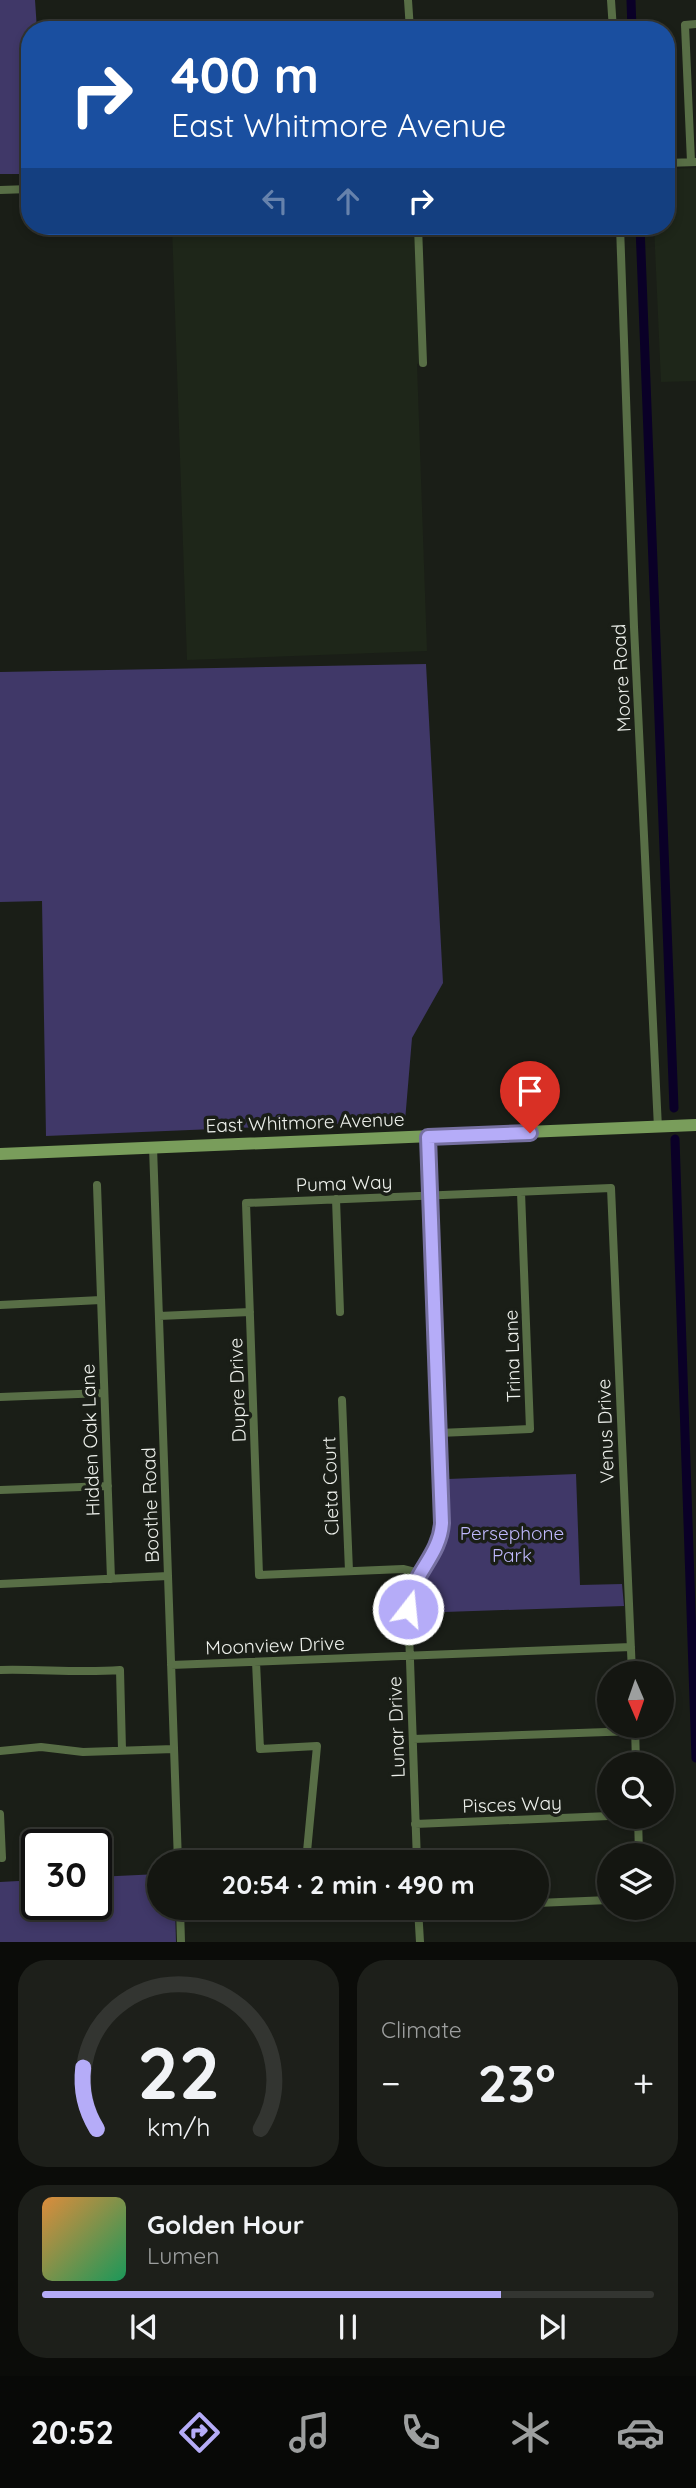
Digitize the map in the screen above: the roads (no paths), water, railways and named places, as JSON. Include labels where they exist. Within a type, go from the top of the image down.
[{"type":"main road","name":"East Whitmore Avenue","points":[[0,1154],[691,1126]]},
{"type":"street","points":[[408,0],[409,21]]},
{"type":"street","points":[[611,0],[612,21]]},
{"type":"street","points":[[675,163],[694,162],[685,25],[696,24]]},
{"type":"street","points":[[0,190],[21,189]]},
{"type":"street","points":[[418,235],[423,363]]},
{"type":"street","name":"Moore Road","points":[[620,235],[632,565],[658,1128]]},
{"type":"street","name":"Lunar Drive","points":[[416,1850],[409,1600],[419,1573],[435,1552],[442,1530],[428,1137]]},
{"type":"street","name":"Boothe Road","points":[[153,1147],[178,1850]]},
{"type":"street","name":"Hidden Oak Lane","points":[[97,1185],[111,1579]]},
{"type":"street","name":"Puma Way","points":[[246,1203],[611,1188]]},
{"type":"street","name":"Venus Drive","points":[[611,1188],[632,1661]]},
{"type":"street","name":"Trina Lane","points":[[439,1433],[530,1429],[521,1192]]},
{"type":"street","points":[[336,1199],[340,1312]]},
{"type":"street","name":"Dupre Drive","points":[[246,1203],[259,1575],[349,1571]]},
{"type":"street","points":[[0,1305],[101,1300]]},
{"type":"street","points":[[159,1315],[250,1312]]},
{"type":"street","points":[[0,1397],[104,1393]]},
{"type":"street","name":"Cleta Court","points":[[342,1400],[349,1571]]},
{"type":"street","points":[[0,1490],[108,1486]]},
{"type":"street","points":[[349,1571],[405,1569],[419,1573]]},
{"type":"street","points":[[0,1584],[168,1576]]},
{"type":"street","name":"Moonview Drive","points":[[171,1665],[631,1647]]},
{"type":"street","points":[[256,1662],[260,1749],[317,1746],[307,1850]]},
{"type":"street","points":[[0,1670],[51,1668],[85,1673],[120,1670],[122,1750]]},
{"type":"street","points":[[413,1739],[597,1730]]},
{"type":"street","points":[[0,1751],[41,1747],[83,1752],[174,1749]]},
{"type":"street","points":[[0,1814],[2,1858]]},
{"type":"street","name":"Pisces Way","points":[[415,1824],[597,1816]]},
{"type":"street","points":[[549,1902],[597,1900]]},
{"type":"street","points":[[180,1920],[181,1942]]},
{"type":"street","points":[[419,1920],[420,1942]]},
{"type":"waterway","points":[[631,0],[632,21]]},
{"type":"waterway","points":[[640,235],[674,1108]]},
{"type":"waterway","points":[[675,1139],[696,1758]]},
{"type":"park label","name":"Persephone Park","points":[[512,1544]]}]
